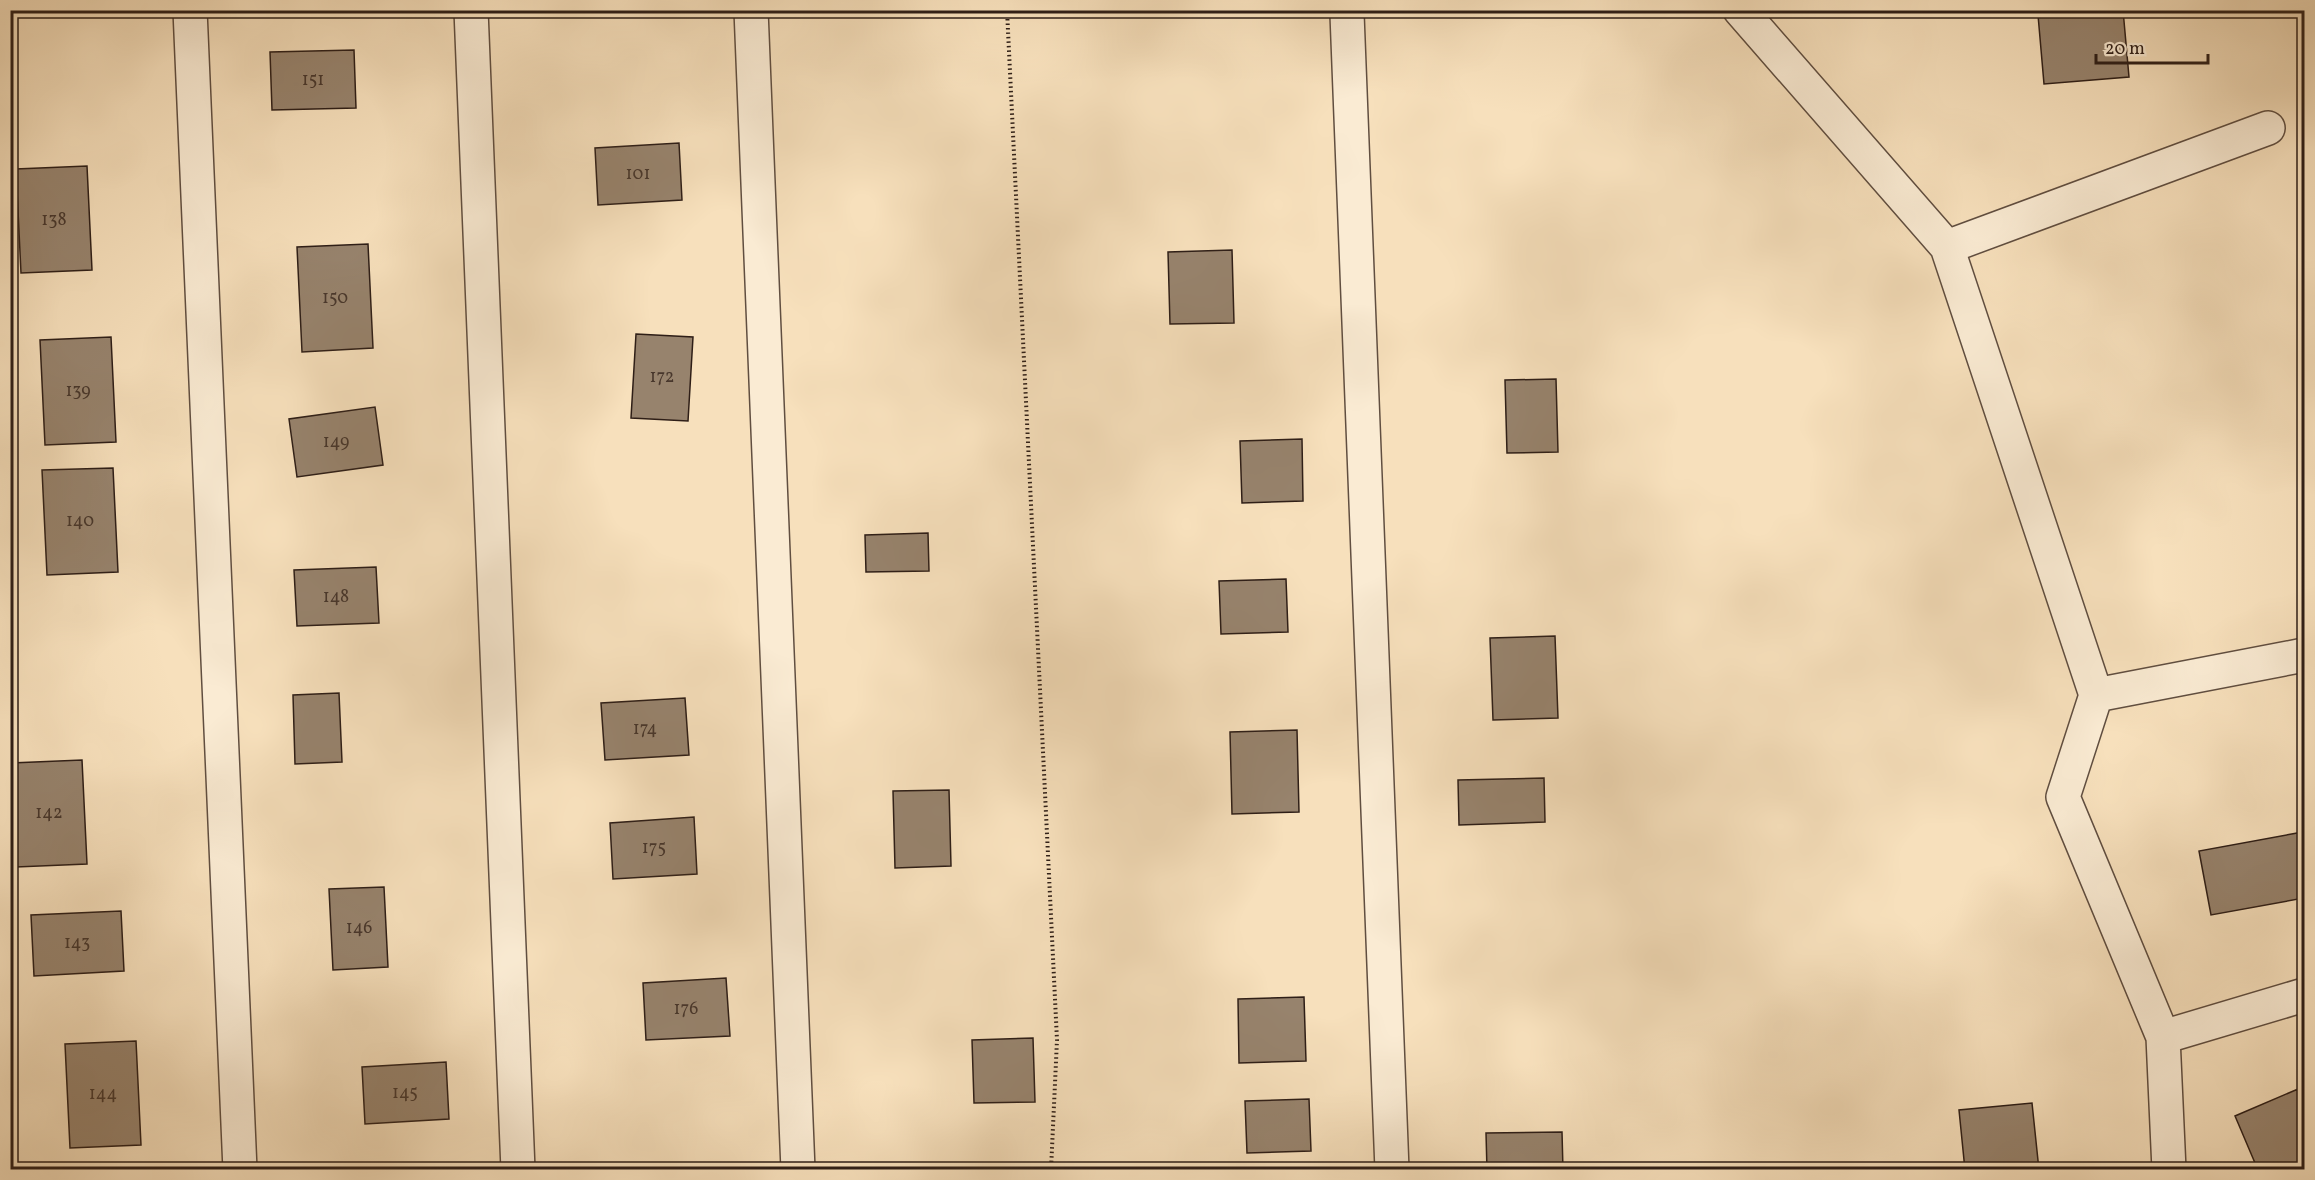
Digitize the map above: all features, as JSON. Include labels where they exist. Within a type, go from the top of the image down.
[{"type":"street","points":[[190,10],[240,1170]]},
{"type":"street","points":[[471,10],[518,1170]]},
{"type":"street","points":[[751,10],[798,1170]]},
{"type":"street","points":[[1740,10],[1947,247],[2096,695],[2063,797],[2163,1037],[2169,1170]]},
{"type":"street","points":[[1347,14],[1392,1170]]},
{"type":"street","points":[[1947,247],[2268,128]]},
{"type":"street","points":[[2096,695],[2304,655]]},
{"type":"street","points":[[2163,1037],[2304,995]]},
{"type":"path","points":[[1007,10],[1057,1040],[1051,1170]]},
{"type":"building","points":[[10,10],[54,10],[10,13]]},
{"type":"building","points":[[1188,10],[1268,10],[1268,14],[1188,16]]},
{"type":"building","points":[[2090,10],[2123,10],[2129,77],[2044,84],[2038,15]]},
{"type":"building","points":[[354,50],[356,108],[272,110],[270,52]]},
{"type":"building","points":[[679,143],[682,200],[598,205],[595,148]]},
{"type":"building","points":[[87,166],[92,270],[21,273],[16,169]]},
{"type":"building","points":[[368,244],[373,348],[302,352],[297,247]]},
{"type":"building","points":[[1232,250],[1234,323],[1170,324],[1168,252]]},
{"type":"building","points":[[636,334],[693,337],[688,421],[631,418]]},
{"type":"building","points":[[111,337],[116,442],[45,445],[40,340]]},
{"type":"building","points":[[1556,379],[1558,452],[1507,453],[1505,380]]},
{"type":"building","points":[[375,407],[383,465],[297,477],[289,419]]},
{"type":"building","points":[[1302,439],[1303,501],[1242,503],[1240,441]]},
{"type":"building","points":[[113,468],[118,572],[47,575],[42,470]]},
{"type":"building","points":[[928,533],[929,571],[866,572],[865,535]]},
{"type":"building","points":[[376,567],[379,623],[297,626],[294,570]]},
{"type":"building","points":[[1286,579],[1288,632],[1221,634],[1219,581]]},
{"type":"building","points":[[1555,636],[1558,718],[1493,720],[1490,638]]},
{"type":"building","points":[[339,693],[342,762],[295,764],[293,695]]},
{"type":"building","points":[[685,698],[689,755],[605,760],[601,703]]},
{"type":"building","points":[[1297,730],[1299,812],[1232,814],[1230,732]]},
{"type":"building","points":[[82,760],[87,864],[16,867],[11,763]]},
{"type":"building","points":[[1544,778],[1545,822],[1459,825],[1458,780]]},
{"type":"building","points":[[949,790],[951,866],[895,868],[893,791]]},
{"type":"building","points":[[694,817],[697,874],[613,879],[610,823]]},
{"type":"building","points":[[2303,832],[2304,898],[2211,915],[2199,851]]},
{"type":"building","points":[[384,887],[388,967],[333,970],[329,889]]},
{"type":"building","points":[[121,911],[124,971],[34,976],[31,915]]},
{"type":"building","points":[[726,978],[730,1036],[646,1040],[643,983]]},
{"type":"building","points":[[1304,997],[1306,1061],[1239,1063],[1238,999]]},
{"type":"building","points":[[1033,1038],[1035,1102],[974,1103],[972,1040]]},
{"type":"building","points":[[136,1041],[141,1145],[70,1148],[65,1044]]},
{"type":"building","points":[[446,1062],[449,1119],[365,1124],[362,1067]]},
{"type":"building","points":[[2298,1089],[2304,1104],[2304,1170],[2258,1170],[2235,1116]]},
{"type":"building","points":[[1309,1099],[1311,1151],[1247,1153],[1245,1101]]},
{"type":"building","points":[[2032,1103],[2039,1170],[1965,1170],[1959,1110]]},
{"type":"building","points":[[1562,1132],[1563,1170],[1487,1170],[1486,1133]]}]
